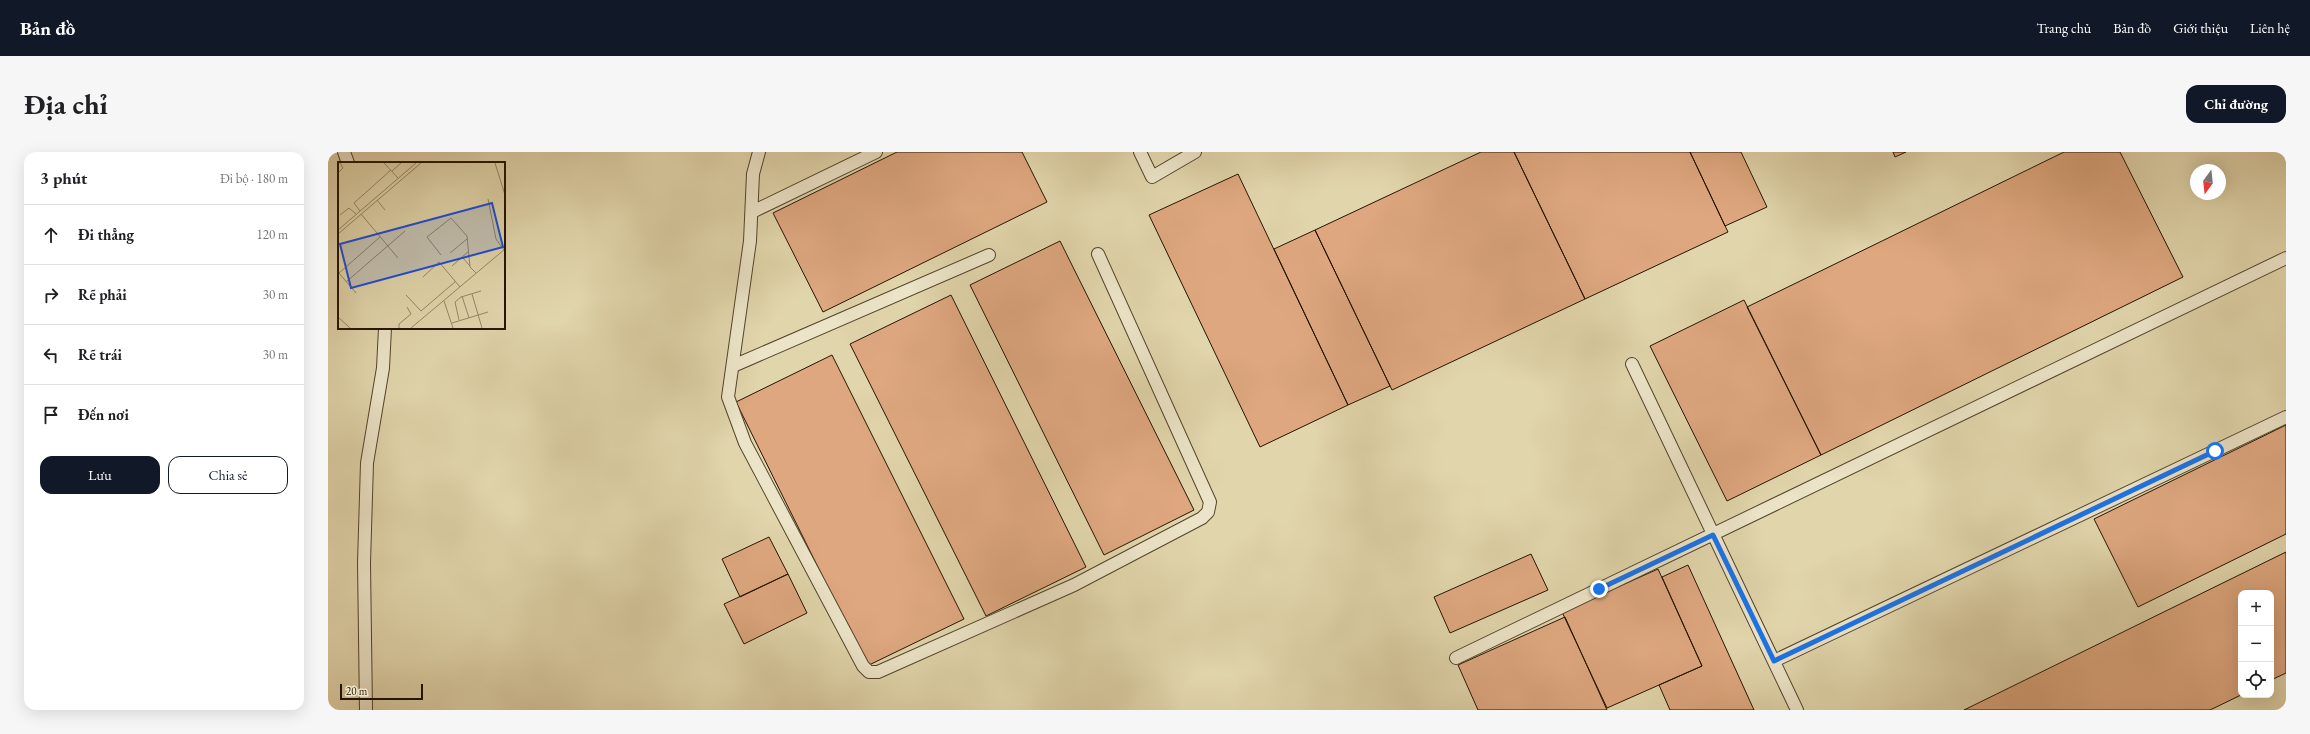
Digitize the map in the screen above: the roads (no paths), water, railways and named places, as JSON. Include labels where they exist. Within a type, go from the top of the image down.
[{"type":"lane","points":[[344,152],[348,162]]},
{"type":"lane","points":[[759,152],[753,174],[750,242],[728,397],[745,443],[863,666],[869,672],[878,672],[1074,585],[1202,518],[1208,512],[1210,502],[1098,254]]},
{"type":"lane","points":[[752,212],[850,157],[876,152]]},
{"type":"lane","points":[[1140,152],[1152,177],[1195,152]]},
{"type":"lane","points":[[733,366],[989,255]]},
{"type":"lane","points":[[1456,658],[2286,258]]},
{"type":"lane","points":[[366,710],[364,563],[367,463],[382,368],[385,329]]},
{"type":"lane","points":[[1632,364],[1797,710]]},
{"type":"lane","points":[[1774,661],[2286,417]]}]
